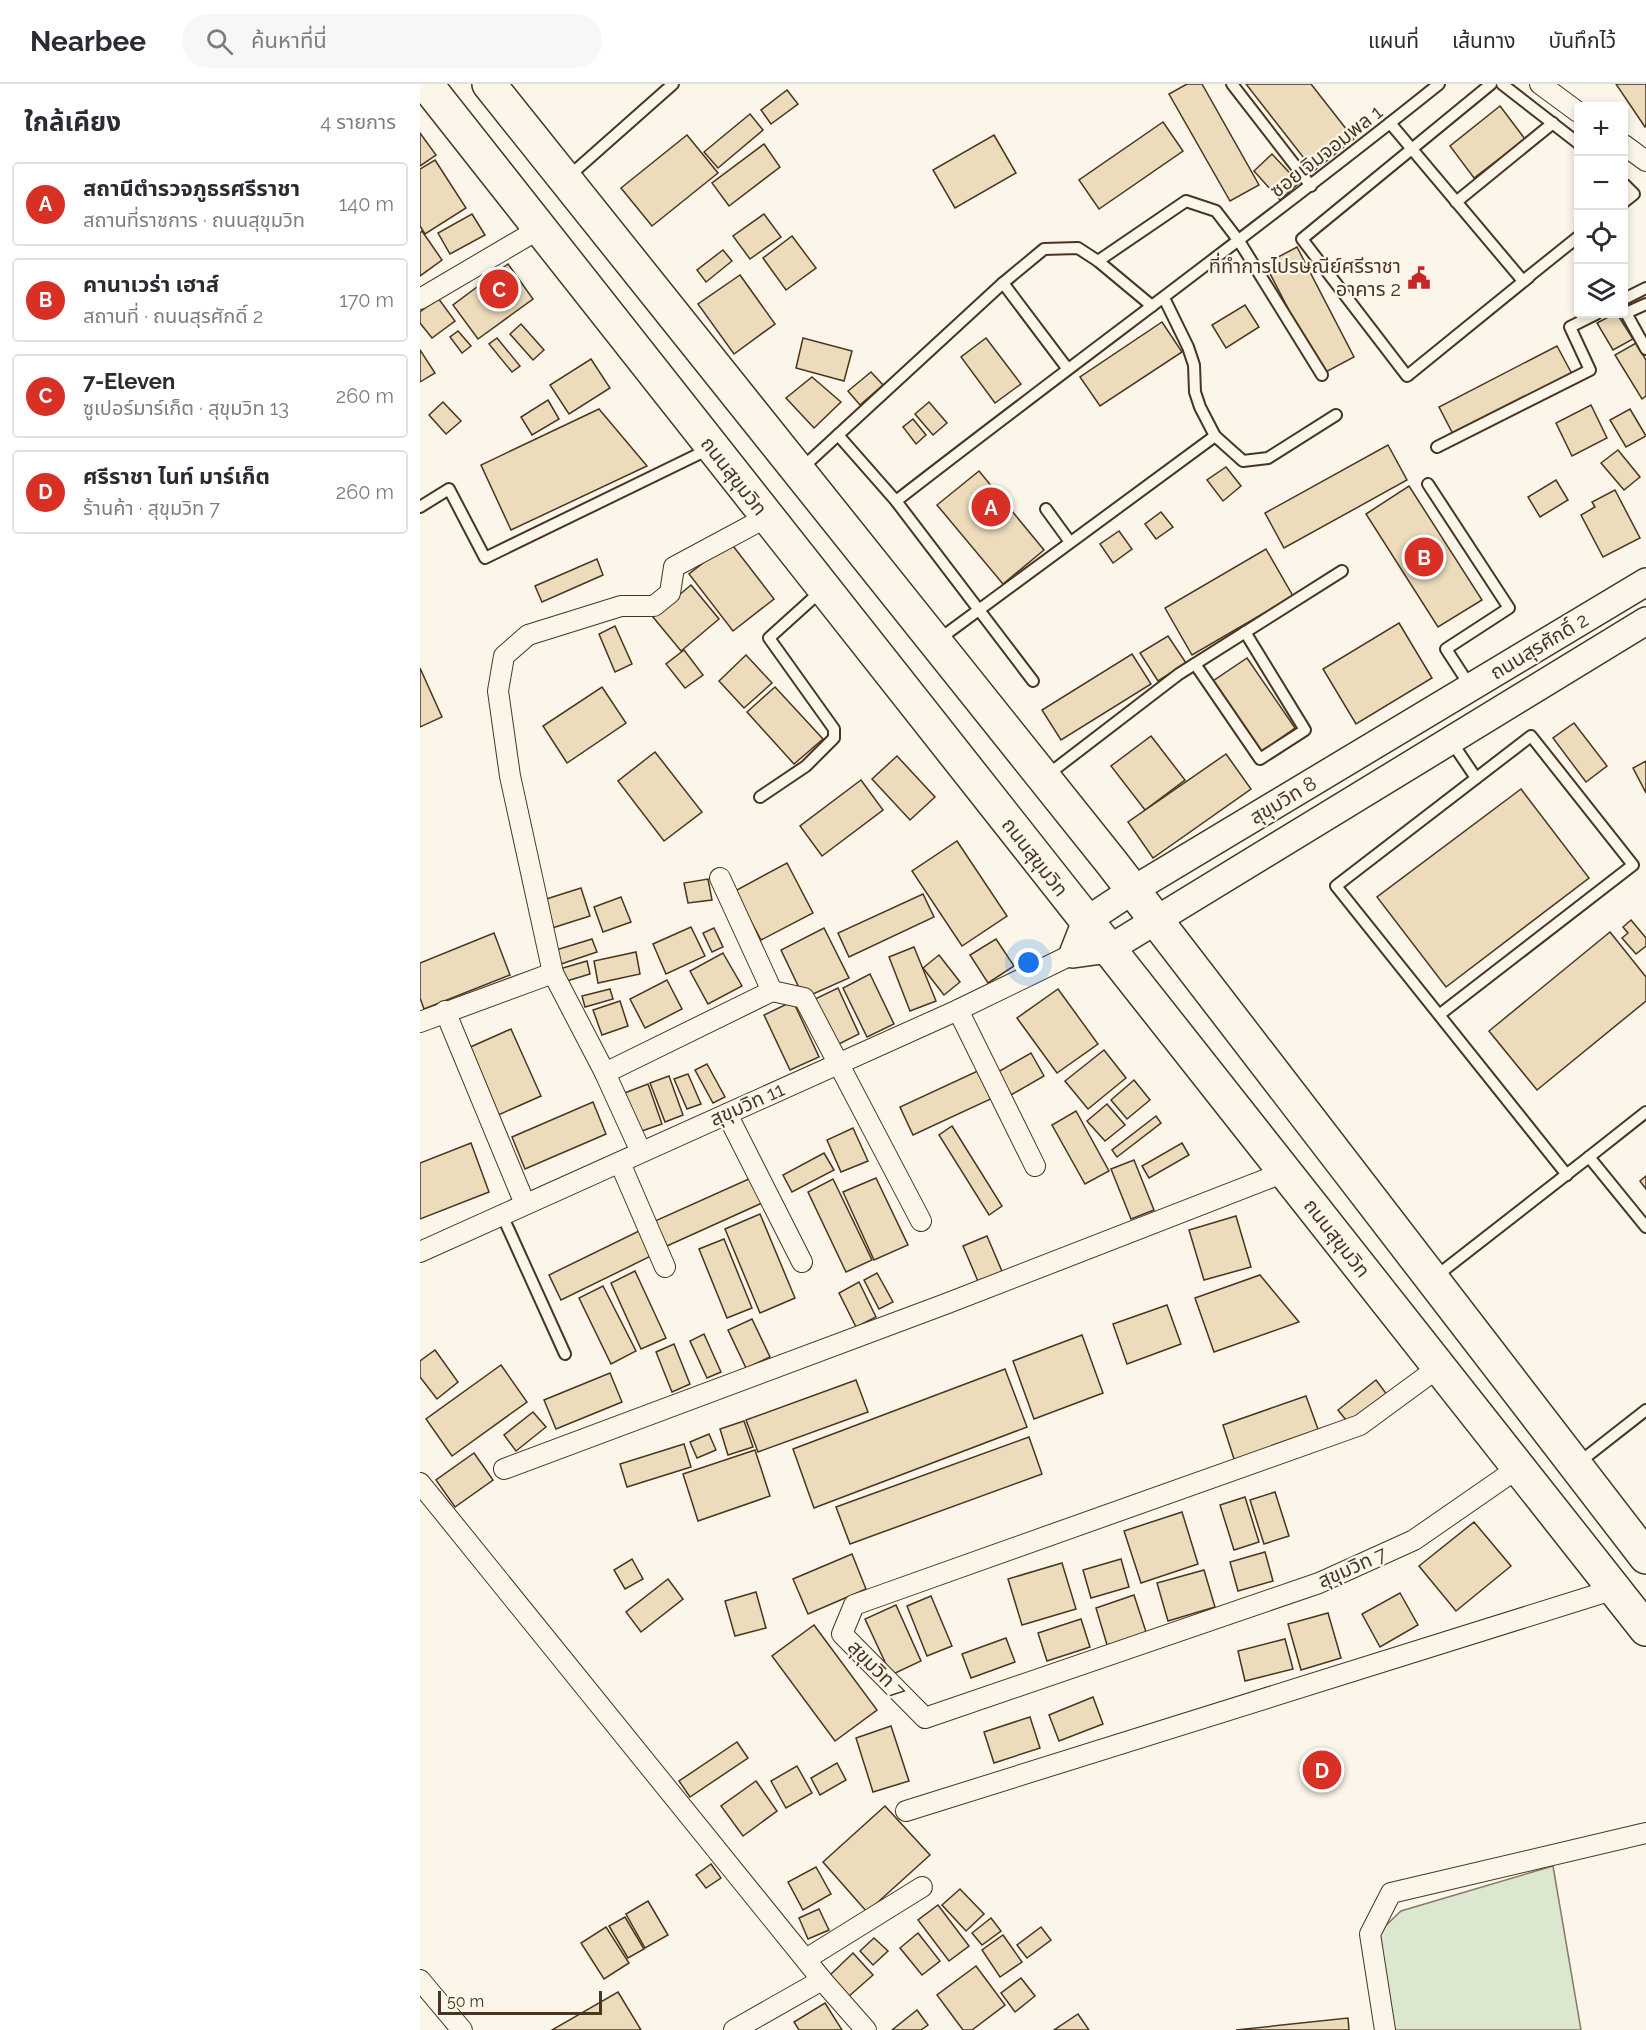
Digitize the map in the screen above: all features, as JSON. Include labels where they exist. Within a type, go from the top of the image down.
[{"type":"highway","name":"ถนนสุขุมวิท","points":[[426,84],[1646,1629]]},
{"type":"highway","points":[[489,84],[1133,890],[1646,1557]]},
{"type":"main road","name":"ถนนสุรศักดิ์ 2","points":[[1433,710],[1646,582]]},
{"type":"main road","name":"ถนนสุรศักดิ์ 2","points":[[1451,740],[1646,621]]},
{"type":"main road","points":[[1433,710],[1451,740]]},
{"type":"main road","name":"สุขุมวิท 8","points":[[1133,890],[1433,710]]},
{"type":"main road","name":"สุขุมวิท 8","points":[[1156,920],[1451,740]]},
{"type":"main road","points":[[1073,954],[1086,921],[1133,890]]},
{"type":"main road","name":"สุขุมวิท 11","points":[[1073,954],[1109,950],[1156,920]]},
{"type":"street","points":[[1540,84],[1574,109]]},
{"type":"street","points":[[1628,148],[1646,161]]},
{"type":"street","points":[[420,299],[539,230]]},
{"type":"street","points":[[641,1152],[605,1073],[553,973],[510,776],[498,691],[504,656],[528,635],[621,606],[654,606],[670,593],[674,567],[767,517]]},
{"type":"street","points":[[720,878],[772,991]]},
{"type":"street","name":"สุขุมวิท 11","points":[[420,1252],[958,1010],[1073,954]]},
{"type":"street","points":[[420,1022],[553,973]]},
{"type":"street","points":[[605,1073],[772,991],[804,998],[921,1221]]},
{"type":"street","points":[[958,1010],[1035,1166]]},
{"type":"street","points":[[446,1011],[525,1204]]},
{"type":"street","points":[[727,1114],[802,1263]]},
{"type":"street","points":[[620,1163],[665,1267]]},
{"type":"street","points":[[504,1469],[959,1299],[1285,1172]]},
{"type":"street","name":"สุขุมวิท 7","points":[[1439,1367],[1360,1425],[854,1605],[842,1634],[925,1718],[1319,1583],[1414,1540],[1518,1468]]},
{"type":"street","points":[[420,1483],[822,1980],[866,2030]]},
{"type":"street","points":[[906,1811],[1615,1589]]},
{"type":"street","points":[[1385,2030],[1370,1934],[1391,1893],[1646,1833]]},
{"type":"street","points":[[806,1959],[922,1887]]},
{"type":"street","points":[[420,1980],[462,2030]]},
{"type":"street","points":[[734,2030],[822,1980]]},
{"type":"lane","points":[[566,179],[673,84]]},
{"type":"lane","points":[[1232,84],[1311,186]]},
{"type":"lane","name":"ซอยเจิมจอมพล 1","points":[[896,501],[1067,368],[1263,223],[1439,84]]},
{"type":"lane","points":[[1491,84],[1302,239],[1407,375],[1574,240]]},
{"type":"lane","points":[[1502,84],[1574,140]]},
{"type":"lane","points":[[1390,123],[1523,281],[1529,277]]},
{"type":"lane","points":[[1456,202],[1553,123]]},
{"type":"lane","points":[[1628,189],[1634,194],[1628,198]]},
{"type":"lane","points":[[1098,261],[1186,201],[1216,211],[1239,241],[1322,375]]},
{"type":"lane","points":[[799,471],[1003,283],[1044,249],[1078,248],[1098,261],[1152,306]]},
{"type":"lane","points":[[1003,283],[1067,368]]},
{"type":"lane","points":[[1628,297],[1646,288]]},
{"type":"lane","points":[[1164,298],[1188,347],[1194,365],[1195,392],[1200,407],[1215,436],[1243,461],[1268,458],[1336,415]]},
{"type":"lane","points":[[1646,304],[1626,313],[1646,349]]},
{"type":"lane","points":[[1437,447],[1590,370],[1570,327],[1588,318]]},
{"type":"lane","points":[[838,435],[896,501],[1033,681]]},
{"type":"lane","points":[[935,643],[1215,436]]},
{"type":"lane","points":[[420,507],[449,489],[485,558],[712,447]]},
{"type":"lane","points":[[1428,484],[1509,608],[1446,649],[1470,686]]},
{"type":"lane","points":[[1046,509],[1070,542]]},
{"type":"lane","points":[[1044,777],[1195,664],[1342,571]]},
{"type":"lane","points":[[760,797],[806,766],[834,738],[834,729],[769,638],[824,589]]},
{"type":"lane","points":[[1195,664],[1260,759],[1305,730],[1245,632]]},
{"type":"lane","points":[[1439,1015],[1633,865],[1531,736],[1336,886],[1439,1015],[1567,1175]]},
{"type":"lane","points":[[1451,740],[1476,778]]},
{"type":"lane","points":[[1433,1279],[1646,1112]]},
{"type":"lane","points":[[1589,1157],[1646,1227]]},
{"type":"lane","points":[[502,1215],[566,1354]]},
{"type":"lane","points":[[1577,1465],[1646,1410]]},
{"type":"green space","points":[[1553,1866],[1581,2030],[1391,2030],[1379,1932],[1401,1911]]},
{"type":"building","points":[[1187,84],[1202,84],[1259,185],[1230,201],[1169,94]]},
{"type":"building","points":[[1246,84],[1311,84],[1354,139],[1314,171]]},
{"type":"building","points":[[1616,84],[1646,84],[1645,127]]},
{"type":"building","points":[[787,90],[798,104],[771,124],[761,110]]},
{"type":"building","points":[[1500,106],[1525,139],[1474,178],[1450,146]]},
{"type":"building","points":[[750,114],[763,130],[718,168],[704,152]]},
{"type":"building","points":[[1163,122],[1183,151],[1099,209],[1079,180]]},
{"type":"building","points":[[420,133],[436,155],[420,166]]},
{"type":"building","points":[[687,135],[718,173],[652,226],[621,188]]},
{"type":"building","points":[[994,135],[1016,173],[955,208],[933,170]]},
{"type":"building","points":[[764,144],[780,167],[729,206],[712,183]]},
{"type":"building","points":[[1272,154],[1299,183],[1280,200],[1254,171]]},
{"type":"building","points":[[435,160],[466,208],[425,234],[420,226],[420,169]]},
{"type":"building","points":[[472,214],[485,235],[450,254],[438,233]]},
{"type":"building","points":[[764,214],[781,237],[750,259],[733,236]]},
{"type":"building","points":[[422,231],[442,260],[420,276],[420,233]]},
{"type":"building","points":[[792,236],[816,268],[786,290],[763,258]]},
{"type":"building","points":[[1297,247],[1354,357],[1322,374],[1265,264]]},
{"type":"building","points":[[723,250],[732,261],[706,282],[697,270]]},
{"type":"building","points":[[508,264],[533,299],[478,339],[453,305]]},
{"type":"building","points":[[740,275],[775,324],[734,354],[698,304]]},
{"type":"building","points":[[438,298],[455,321],[432,338],[420,323],[420,312]]},
{"type":"building","points":[[1245,305],[1259,327],[1226,348],[1212,325]]},
{"type":"building","points":[[1606,318],[1620,318],[1633,339],[1613,350],[1597,323]]},
{"type":"building","points":[[1162,322],[1182,352],[1100,406],[1080,377]]},
{"type":"building","points":[[521,324],[544,350],[533,360],[510,334]]},
{"type":"building","points":[[458,331],[471,346],[462,353],[450,337]]},
{"type":"building","points":[[497,338],[520,366],[512,372],[489,344]]},
{"type":"building","points":[[803,338],[852,351],[844,381],[796,368]]},
{"type":"building","points":[[986,338],[1021,384],[995,403],[961,357]]},
{"type":"building","points":[[1636,343],[1646,360],[1646,396],[1642,399],[1615,355]]},
{"type":"building","points":[[1557,346],[1572,374],[1454,436],[1439,407]]},
{"type":"building","points":[[420,350],[435,373],[420,382]]},
{"type":"building","points":[[591,359],[610,388],[569,414],[550,385]]},
{"type":"building","points":[[871,372],[883,385],[860,405],[848,391]]},
{"type":"building","points":[[812,377],[841,402],[814,428],[786,398]]},
{"type":"building","points":[[548,400],[559,419],[532,435],[521,417]]},
{"type":"building","points":[[443,402],[461,421],[446,434],[429,415]]},
{"type":"building","points":[[929,402],[947,423],[933,435],[915,414]]},
{"type":"building","points":[[1591,405],[1607,438],[1572,456],[1556,423]]},
{"type":"building","points":[[599,409],[647,466],[511,530],[481,465]]},
{"type":"building","points":[[1630,409],[1646,436],[1626,447],[1610,420]]},
{"type":"building","points":[[913,419],[926,435],[916,444],[903,427]]},
{"type":"building","points":[[1388,445],[1407,480],[1284,548],[1265,513]]},
{"type":"building","points":[[1618,450],[1640,477],[1624,490],[1601,463]]},
{"type":"building","points":[[1226,467],[1241,486],[1223,501],[1207,480]]},
{"type":"building","points":[[979,471],[1044,550],[1003,584],[937,505]]},
{"type":"building","points":[[1556,480],[1568,500],[1540,517],[1528,497]]},
{"type":"building","points":[[1409,486],[1482,600],[1438,627],[1366,514]]},
{"type":"building","points":[[1615,490],[1640,538],[1603,557],[1581,515],[1595,507],[1592,502]]},
{"type":"building","points":[[1161,512],[1173,527],[1156,539],[1145,524]]},
{"type":"building","points":[[1119,531],[1132,549],[1113,563],[1100,544]]},
{"type":"building","points":[[730,542],[774,599],[733,631],[689,574]]},
{"type":"building","points":[[1266,549],[1293,596],[1192,655],[1165,608]]},
{"type":"building","points":[[597,559],[603,575],[542,602],[535,586]]},
{"type":"building","points":[[691,585],[719,619],[681,651],[653,617]]},
{"type":"building","points":[[1399,623],[1432,678],[1356,724],[1323,669]]},
{"type":"building","points":[[615,626],[632,664],[615,672],[599,634]]},
{"type":"building","points":[[1168,636],[1186,663],[1158,681],[1140,653]]},
{"type":"building","points":[[684,650],[703,675],[685,688],[666,664]]},
{"type":"building","points":[[1132,654],[1151,684],[1061,740],[1042,710]]},
{"type":"building","points":[[746,655],[772,683],[744,708],[719,681]]},
{"type":"building","points":[[1247,658],[1295,728],[1261,752],[1213,681]]},
{"type":"building","points":[[420,668],[442,717],[420,727]]},
{"type":"building","points":[[602,687],[626,723],[567,763],[543,726]]},
{"type":"building","points":[[775,687],[823,739],[794,764],[747,712]]},
{"type":"building","points":[[1574,723],[1607,766],[1586,782],[1553,738]]},
{"type":"building","points":[[1151,736],[1185,780],[1145,810],[1111,766]]},
{"type":"building","points":[[655,752],[702,812],[664,841],[618,781]]},
{"type":"building","points":[[1226,754],[1251,789],[1153,858],[1128,822]]},
{"type":"building","points":[[897,756],[935,797],[910,820],[872,779]]},
{"type":"building","points":[[1646,761],[1646,793],[1633,768]]},
{"type":"building","points":[[861,780],[883,810],[822,856],[800,826]]},
{"type":"building","points":[[1521,789],[1589,878],[1446,987],[1377,897]]},
{"type":"building","points":[[957,841],[1007,916],[962,946],[912,871]]},
{"type":"building","points":[[787,863],[813,913],[761,940],[735,891]]},
{"type":"building","points":[[708,879],[712,900],[688,903],[684,883]]},
{"type":"building","points":[[581,888],[590,916],[549,929],[540,901]]},
{"type":"building","points":[[923,894],[934,917],[849,957],[838,933]]},
{"type":"building","points":[[621,897],[631,922],[603,932],[594,907]]},
{"type":"building","points":[[1631,920],[1646,938],[1646,946],[1636,954],[1622,938],[1628,933],[1623,927]]},
{"type":"building","points":[[691,927],[705,956],[666,974],[653,944]]},
{"type":"building","points":[[714,928],[723,947],[712,952],[703,933]]},
{"type":"building","points":[[824,928],[849,978],[804,998],[781,950]]},
{"type":"building","points":[[1610,932],[1646,977],[1646,1001],[1537,1090],[1489,1031]]},
{"type":"building","points":[[494,933],[510,975],[424,1009],[420,998],[420,963]]},
{"type":"building","points":[[592,939],[597,952],[561,964],[556,950]]},
{"type":"building","points":[[996,939],[1014,966],[988,983],[970,955]]},
{"type":"building","points":[[914,947],[936,1001],[910,1011],[889,957]]},
{"type":"building","points":[[636,952],[640,974],[598,983],[594,961]]},
{"type":"building","points":[[723,953],[742,986],[708,1004],[690,971]]},
{"type":"building","points":[[939,955],[960,982],[944,995],[923,968]]},
{"type":"building","points":[[587,961],[590,974],[560,983],[556,970]]},
{"type":"building","points":[[870,974],[894,1024],[867,1037],[843,988]]},
{"type":"building","points":[[667,980],[682,1009],[645,1028],[630,999]]},
{"type":"building","points":[[838,988],[859,1034],[837,1045],[815,999]]},
{"type":"building","points":[[610,989],[613,999],[585,1007],[582,996]]},
{"type":"building","points":[[1058,989],[1098,1044],[1057,1073],[1017,1018]]},
{"type":"building","points":[[620,1001],[628,1026],[602,1035],[593,1010]]},
{"type":"building","points":[[793,1001],[819,1057],[790,1070],[764,1015]]},
{"type":"building","points":[[511,1029],[541,1096],[496,1116],[466,1049]]},
{"type":"building","points":[[1104,1050],[1126,1078],[1088,1109],[1065,1081]]},
{"type":"building","points":[[1031,1053],[1044,1076],[1011,1095],[998,1072]]},
{"type":"building","points":[[707,1064],[725,1097],[713,1103],[695,1070]]},
{"type":"building","points":[[982,1069],[995,1097],[913,1135],[900,1107]]},
{"type":"building","points":[[688,1074],[701,1104],[687,1109],[674,1079]]},
{"type":"building","points":[[669,1076],[683,1115],[665,1122],[650,1083]]},
{"type":"building","points":[[1134,1080],[1150,1100],[1127,1119],[1111,1100]]},
{"type":"building","points":[[648,1084],[662,1124],[636,1133],[622,1094]]},
{"type":"building","points":[[593,1102],[606,1134],[525,1169],[512,1137]]},
{"type":"building","points":[[1107,1104],[1125,1125],[1105,1141],[1087,1121]]},
{"type":"building","points":[[1076,1111],[1109,1171],[1085,1184],[1052,1125]]},
{"type":"building","points":[[1156,1116],[1161,1123],[1117,1157],[1112,1150]]},
{"type":"building","points":[[952,1126],[1002,1206],[989,1215],[939,1135]]},
{"type":"building","points":[[853,1128],[868,1161],[841,1172],[827,1140]]},
{"type":"building","points":[[471,1143],[489,1192],[420,1219],[420,1163]]},
{"type":"building","points":[[1182,1143],[1189,1155],[1149,1178],[1142,1166]]},
{"type":"building","points":[[824,1153],[834,1170],[792,1192],[783,1175]]},
{"type":"building","points":[[1134,1160],[1154,1210],[1131,1219],[1111,1169]]},
{"type":"building","points":[[1646,1176],[1646,1189],[1640,1181]]},
{"type":"building","points":[[751,1178],[762,1203],[667,1246],[655,1221]]},
{"type":"building","points":[[876,1178],[908,1245],[874,1260],[843,1192]]},
{"type":"building","points":[[833,1179],[872,1260],[846,1272],[808,1192]]},
{"type":"building","points":[[760,1214],[795,1298],[760,1313],[725,1229]]},
{"type":"building","points":[[1236,1216],[1251,1267],[1204,1280],[1189,1230]]},
{"type":"building","points":[[641,1230],[653,1255],[561,1300],[549,1275]]},
{"type":"building","points":[[987,1236],[1004,1276],[980,1286],[963,1246]]},
{"type":"building","points":[[724,1239],[752,1308],[727,1318],[699,1249]]},
{"type":"building","points":[[635,1271],[666,1338],[641,1349],[611,1283]]},
{"type":"building","points":[[877,1273],[893,1302],[879,1309],[864,1280]]},
{"type":"building","points":[[1260,1275],[1299,1322],[1214,1352],[1195,1298]]},
{"type":"building","points":[[859,1282],[876,1317],[856,1327],[839,1293]]},
{"type":"building","points":[[603,1286],[636,1351],[611,1364],[579,1298]]},
{"type":"building","points":[[1167,1305],[1181,1344],[1127,1364],[1113,1324]]},
{"type":"building","points":[[752,1319],[770,1357],[746,1368],[728,1330]]},
{"type":"building","points":[[704,1334],[721,1372],[707,1378],[690,1341]]},
{"type":"building","points":[[1082,1335],[1103,1393],[1034,1419],[1013,1361]]},
{"type":"building","points":[[674,1344],[690,1384],[672,1392],[656,1352]]},
{"type":"building","points":[[435,1350],[458,1382],[437,1399],[420,1377],[420,1361]]},
{"type":"building","points":[[501,1365],[527,1402],[452,1456],[426,1419]]},
{"type":"building","points":[[1005,1369],[1027,1427],[814,1508],[793,1449]]},
{"type":"building","points":[[610,1373],[622,1402],[556,1429],[544,1400]]},
{"type":"building","points":[[856,1380],[868,1412],[758,1452],[746,1420]]},
{"type":"building","points":[[1376,1380],[1388,1396],[1350,1425],[1338,1410]]},
{"type":"building","points":[[1306,1396],[1319,1432],[1235,1462],[1223,1425]]},
{"type":"building","points":[[533,1412],[546,1427],[516,1451],[504,1435]]},
{"type":"building","points":[[744,1421],[753,1447],[728,1455],[720,1429]]},
{"type":"building","points":[[709,1434],[716,1450],[697,1458],[690,1442]]},
{"type":"building","points":[[1029,1437],[1042,1474],[850,1544],[836,1507]]},
{"type":"building","points":[[684,1444],[691,1467],[627,1487],[620,1464]]},
{"type":"building","points":[[755,1450],[770,1496],[698,1521],[683,1474]]},
{"type":"building","points":[[474,1453],[493,1480],[455,1507],[436,1480]]},
{"type":"building","points":[[1275,1492],[1289,1536],[1264,1544],[1250,1500]]},
{"type":"building","points":[[1245,1497],[1259,1542],[1234,1550],[1220,1505]]},
{"type":"building","points":[[1182,1512],[1198,1564],[1141,1583],[1124,1531]]},
{"type":"building","points":[[1474,1522],[1511,1566],[1456,1611],[1419,1566]]},
{"type":"building","points":[[1265,1552],[1273,1581],[1238,1591],[1230,1562]]},
{"type":"building","points":[[852,1554],[866,1589],[808,1614],[793,1579]]},
{"type":"building","points":[[632,1559],[643,1579],[625,1589],[614,1570]]},
{"type":"building","points":[[1121,1559],[1129,1587],[1091,1598],[1083,1570]]},
{"type":"building","points":[[1062,1563],[1076,1609],[1022,1625],[1008,1579]]},
{"type":"building","points":[[1204,1570],[1215,1607],[1168,1621],[1157,1583]]},
{"type":"building","points":[[668,1579],[683,1599],[641,1632],[626,1612]]},
{"type":"building","points":[[756,1592],[766,1628],[735,1636],[725,1601]]},
{"type":"building","points":[[1400,1593],[1418,1625],[1380,1647],[1362,1614]]},
{"type":"building","points":[[1134,1595],[1147,1635],[1108,1648],[1096,1608]]},
{"type":"building","points":[[931,1596],[952,1646],[927,1656],[907,1606]]},
{"type":"building","points":[[896,1605],[921,1661],[891,1675],[865,1619]]},
{"type":"building","points":[[1328,1613],[1341,1658],[1301,1670],[1288,1624]]},
{"type":"building","points":[[1081,1619],[1090,1647],[1047,1661],[1038,1633]]},
{"type":"building","points":[[814,1625],[877,1710],[835,1741],[772,1656]]},
{"type":"building","points":[[1006,1638],[1015,1662],[971,1678],[962,1654]]},
{"type":"building","points":[[1285,1639],[1293,1669],[1245,1681],[1238,1651]]},
{"type":"building","points":[[1093,1697],[1103,1724],[1059,1741],[1049,1715]]},
{"type":"building","points":[[1030,1717],[1040,1748],[994,1763],[984,1732]]},
{"type":"building","points":[[891,1726],[909,1781],[873,1792],[856,1738]]},
{"type":"building","points":[[737,1742],[748,1758],[690,1797],[679,1781]]},
{"type":"building","points":[[837,1763],[846,1780],[820,1795],[811,1778]]},
{"type":"building","points":[[797,1766],[812,1793],[786,1808],[771,1781]]},
{"type":"building","points":[[756,1781],[777,1811],[743,1836],[721,1806]]},
{"type":"building","points":[[885,1806],[930,1855],[867,1912],[823,1862]]},
{"type":"building","points":[[711,1864],[721,1878],[706,1888],[696,1875]]},
{"type":"building","points":[[816,1867],[831,1894],[803,1910],[788,1882]]},
{"type":"building","points":[[960,1889],[984,1914],[966,1931],[942,1905]]},
{"type":"building","points":[[648,1901],[668,1935],[645,1948],[626,1914]]},
{"type":"building","points":[[938,1905],[969,1946],[949,1961],[918,1920]]},
{"type":"building","points":[[819,1909],[829,1930],[808,1939],[799,1918]]},
{"type":"building","points":[[625,1917],[644,1949],[628,1958],[609,1926]]},
{"type":"building","points":[[991,1918],[1001,1931],[982,1945],[972,1933]]},
{"type":"building","points":[[606,1927],[629,1963],[604,1979],[581,1943]]},
{"type":"building","points":[[1041,1927],[1051,1940],[1027,1958],[1017,1945]]},
{"type":"building","points":[[918,1933],[940,1961],[922,1975],[900,1948]]},
{"type":"building","points":[[1003,1935],[1022,1962],[1000,1977],[982,1950]]},
{"type":"building","points":[[874,1938],[888,1951],[873,1965],[860,1951]]},
{"type":"building","points":[[853,1953],[873,1975],[848,1997],[829,1976]]},
{"type":"building","points":[[976,1966],[1005,2005],[972,2030],[963,2030],[937,1995]]},
{"type":"building","points":[[1021,1978],[1035,1996],[1015,2012],[1001,1993]]},
{"type":"building","points":[[618,1992],[641,2030],[552,2030]]},
{"type":"building","points":[[825,2003],[842,2030],[799,2030],[794,2022]]},
{"type":"building","points":[[917,2010],[928,2025],[921,2030],[892,2030]]},
{"type":"building","points":[[1078,2014],[1089,2030],[1054,2030]]},
{"type":"building","points":[[1348,2018],[1349,2030],[1236,2030]]},
{"type":"place","name":"ที่ทำการไปรษณีย์ศรีราชา อาคาร 2","points":[[1419,278]]},
{"type":"place","name":"7-Eleven","points":[[499,289]]},
{"type":"place","name":"สถานีตำรวจภูธรศรีราชา","points":[[991,507]]},
{"type":"place","name":"คานาเวร่า เฮาส์","points":[[1424,557]]},
{"type":"place","name":"ศรีราชา ไนท์ มาร์เก็ต","points":[[1322,1770]]}]
